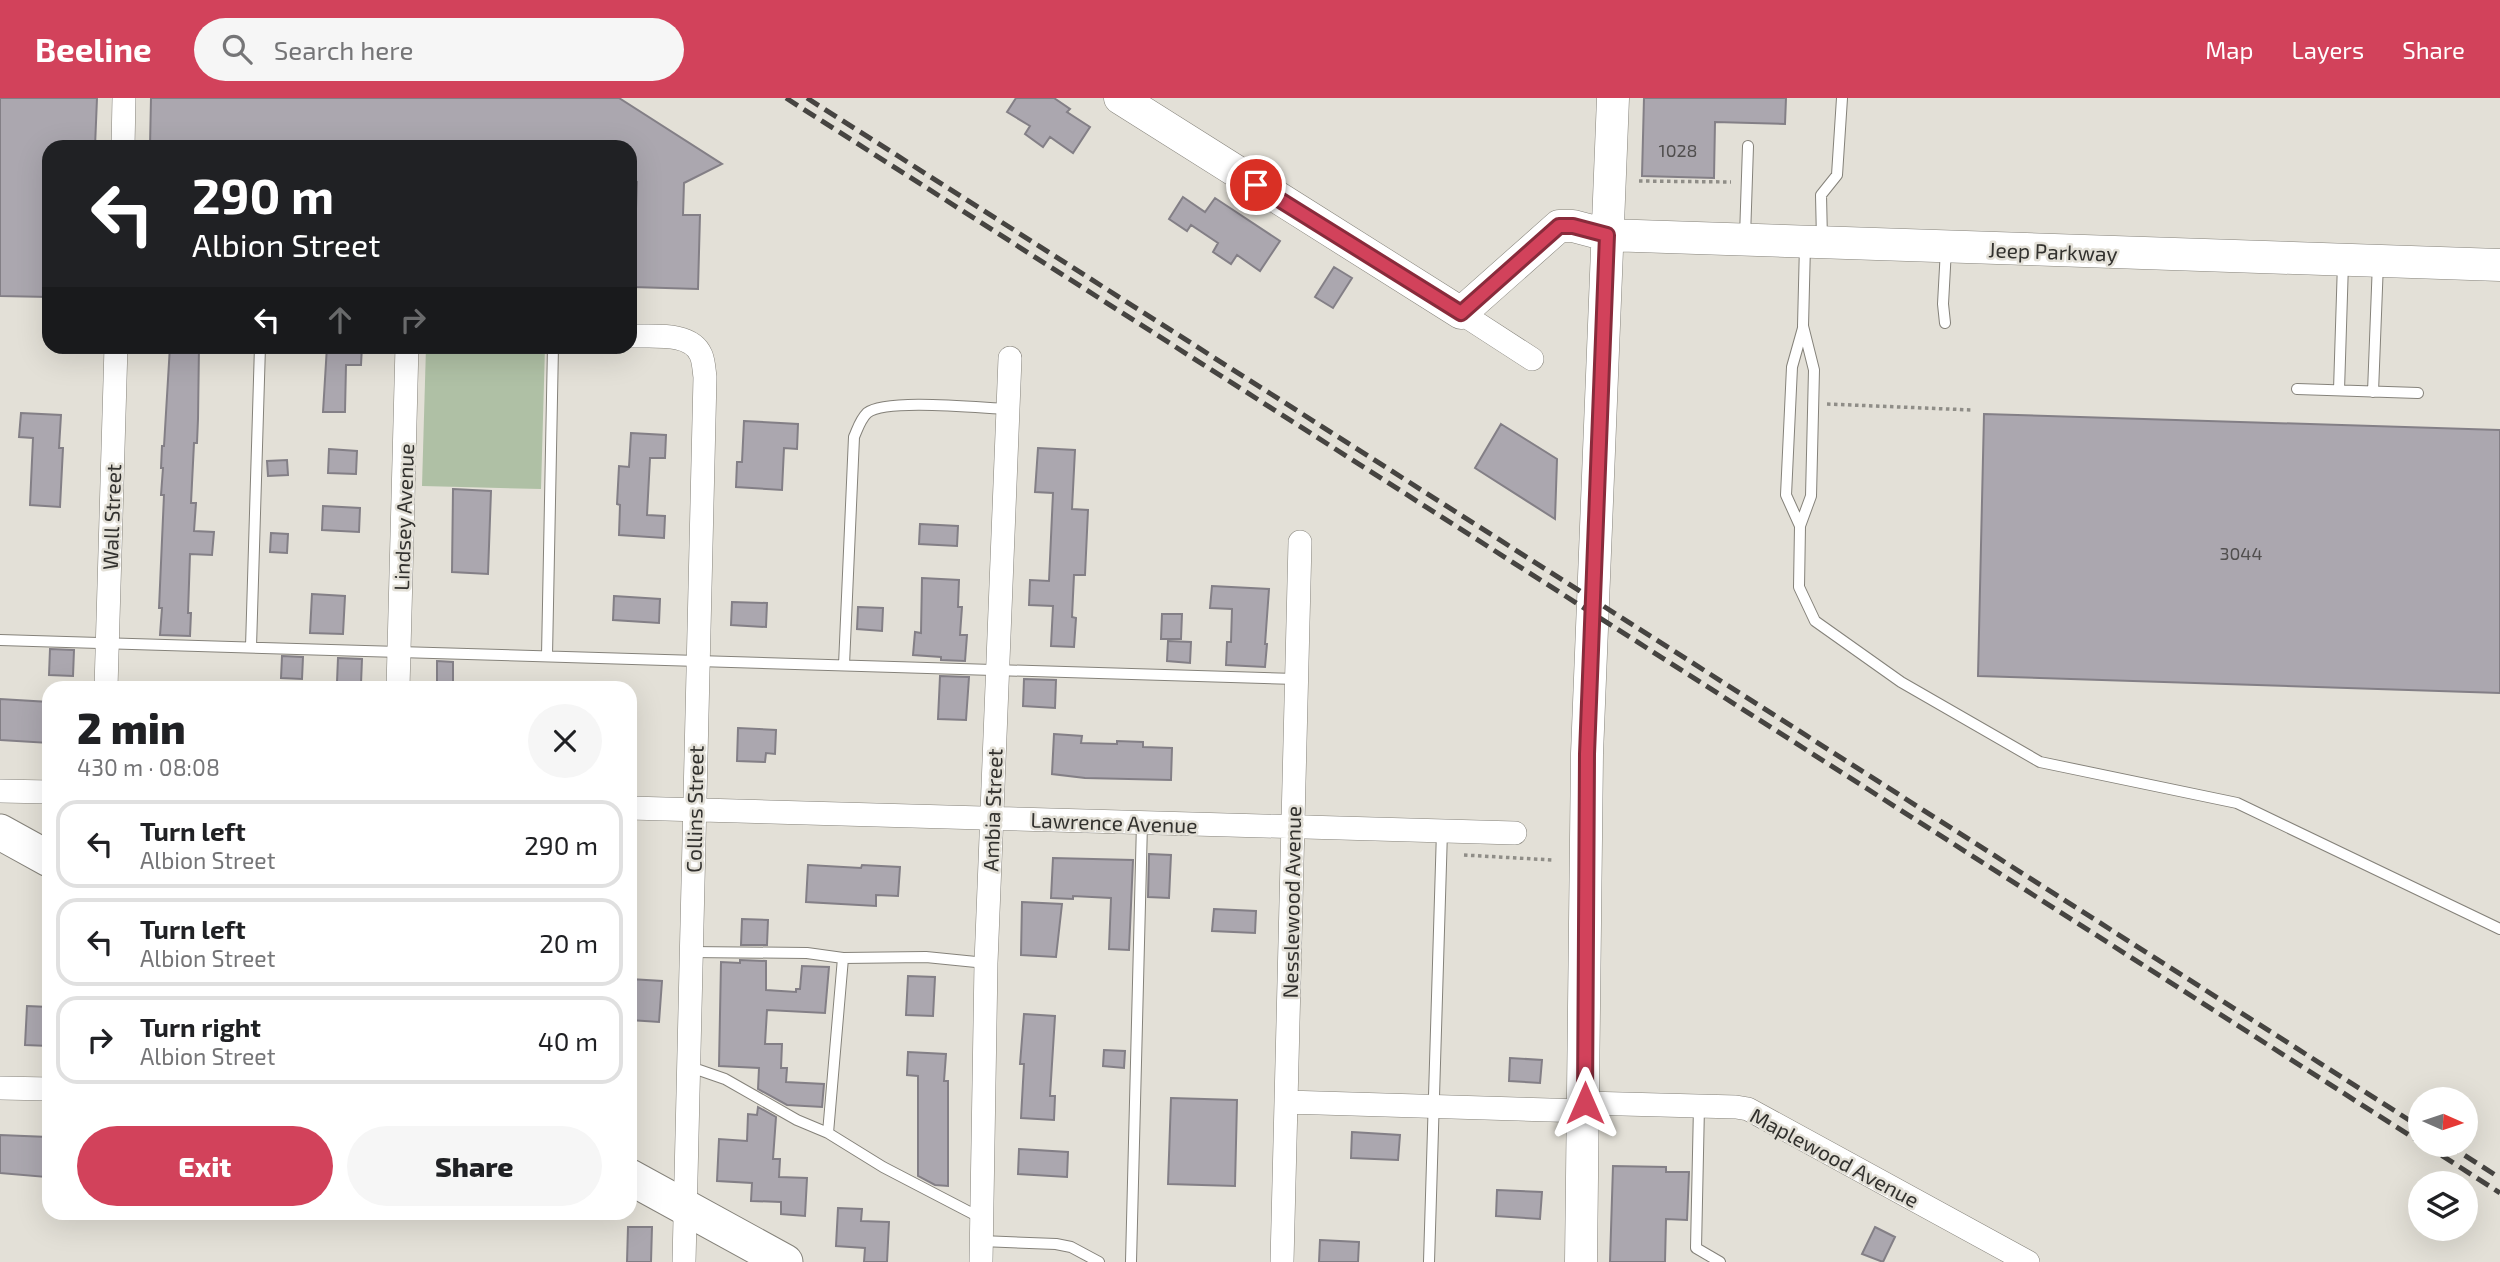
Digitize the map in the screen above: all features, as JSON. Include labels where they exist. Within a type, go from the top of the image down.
[{"type":"main road","points":[[0,832],[42,855]]},
{"type":"main road","points":[[637,1181],[785,1262]]},
{"type":"street","points":[[123,140],[124,98]]},
{"type":"street","points":[[1120,98],[1532,359]]},
{"type":"street","points":[[1581,1262],[1585,1107],[1587,754],[1613,98]]},
{"type":"street","name":"Jeep Parkway","points":[[1461,313],[1559,226],[1573,226],[1607,235],[2500,265]]},
{"type":"street","name":"Collins Street","points":[[637,336],[677,338],[692,342],[701,355],[705,377],[684,1262]]},
{"type":"street","name":"Wall Street","points":[[106,681],[116,354]]},
{"type":"street","name":"Lindsey Avenue","points":[[398,681],[407,354]]},
{"type":"street","name":"Ambia Street","points":[[981,1251],[986,963],[1010,358]]},
{"type":"street","name":"Nesslewood Avenue","points":[[1282,1262],[1300,542]]},
{"type":"street","points":[[0,790],[42,792]]},
{"type":"street","name":"Lawrence Avenue","points":[[637,808],[1515,833]]},
{"type":"street","points":[[0,1088],[42,1089]]},
{"type":"street","name":"Maplewood Avenue","points":[[1286,1102],[1434,1107],[1735,1107],[1762,1115],[2028,1262]]},
{"type":"lane","points":[[1800,526],[1786,495],[1792,367],[1804,326],[1821,195],[1837,175],[1842,98]]},
{"type":"lane","points":[[1745,240],[1748,146]]},
{"type":"lane","points":[[1945,323],[1943,304],[1946,247]]},
{"type":"lane","points":[[2339,390],[2343,260]]},
{"type":"lane","points":[[2373,392],[2378,261]]},
{"type":"lane","points":[[1804,326],[1814,370],[1811,496],[1800,526],[1799,587],[1815,621],[1901,682],[2040,762],[2237,803],[2500,929]]},
{"type":"lane","points":[[251,647],[260,354]]},
{"type":"lane","points":[[547,656],[553,354]]},
{"type":"lane","points":[[2297,389],[2418,393]]},
{"type":"lane","points":[[844,665],[854,437],[860,422],[869,411],[900,405],[1007,409]]},
{"type":"lane","points":[[0,640],[1296,679]]},
{"type":"lane","points":[[1131,1262],[1142,823]]},
{"type":"lane","points":[[1429,1262],[1442,831]]},
{"type":"lane","points":[[690,952],[807,953],[843,958],[926,957],[986,963]]},
{"type":"lane","points":[[828,1133],[843,958]]},
{"type":"lane","points":[[688,1070],[699,1070],[725,1079],[981,1218]]},
{"type":"lane","points":[[1699,1106],[1696,1248],[1720,1262]]},
{"type":"lane","points":[[981,1251],[1056,1244],[1071,1247],[1098,1262]]},
{"type":"path","points":[[1639,181],[1732,182]]},
{"type":"path","points":[[1813,404],[1972,410]]},
{"type":"path","points":[[1455,854],[1552,860]]},
{"type":"green space","points":[[426,354],[545,354],[541,489],[422,486]]},
{"type":"building","points":[[0,98],[97,98],[95,140],[42,140],[42,297],[0,296]]},
{"type":"building","points":[[151,98],[619,98],[722,164],[684,183],[683,215],[700,215],[698,289],[637,287],[637,140],[150,140]]},
{"type":"building","points":[[1016,98],[1054,98],[1070,109],[1067,112],[1090,127],[1073,153],[1050,137],[1043,147],[1025,134],[1030,126],[1007,112]]},
{"type":"building","points":[[1644,98],[1786,98],[1785,124],[1715,122],[1714,178],[1642,176]]},
{"type":"building","points":[[1183,197],[1205,212],[1215,198],[1280,241],[1260,271],[1237,255],[1231,264],[1213,252],[1218,243],[1191,225],[1187,231],[1169,219]]},
{"type":"building","points":[[1334,267],[1352,278],[1333,308],[1315,297]]},
{"type":"building","points":[[170,354],[199,354],[197,443],[194,443],[191,503],[196,503],[194,531],[214,532],[212,555],[190,554],[190,636],[160,635],[164,495],[161,495],[161,468]]},
{"type":"building","points":[[327,354],[362,354],[361,365],[346,365],[345,412],[323,412]]},
{"type":"building","points":[[21,413],[61,415],[59,448],[63,448],[60,507],[30,505],[33,438],[19,437]]},
{"type":"building","points":[[1984,414],[2500,430],[2500,693],[1978,676]]},
{"type":"building","points":[[744,421],[798,424],[797,449],[784,448],[782,490],[736,487],[737,462],[742,462]]},
{"type":"building","points":[[1501,424],[1557,459],[1555,519],[1475,468]]},
{"type":"building","points":[[631,433],[666,435],[665,458],[650,458],[647,515],[665,516],[664,538],[619,535],[619,466],[629,467]]},
{"type":"building","points":[[1038,448],[1075,450],[1072,509],[1088,510],[1085,575],[1074,575],[1074,647],[1051,646],[1053,606],[1029,605],[1030,580],[1049,581],[1053,493],[1035,492]]},
{"type":"building","points":[[329,449],[357,451],[356,474],[328,473]]},
{"type":"building","points":[[287,460],[288,475],[268,476],[267,461]]},
{"type":"building","points":[[453,489],[491,491],[488,574],[452,572]]},
{"type":"building","points":[[323,506],[360,508],[359,532],[322,530]]},
{"type":"building","points":[[920,524],[958,526],[957,546],[919,544]]},
{"type":"building","points":[[271,533],[288,534],[287,553],[270,552]]},
{"type":"building","points":[[922,578],[959,580],[958,607],[962,607],[960,635],[967,635],[965,661],[913,655],[915,632],[921,633]]},
{"type":"building","points":[[1212,586],[1269,589],[1265,667],[1226,665],[1227,642],[1231,642],[1232,609],[1210,608]]},
{"type":"building","points":[[312,594],[345,596],[343,634],[310,633]]},
{"type":"building","points":[[614,596],[660,599],[659,623],[613,620]]},
{"type":"building","points":[[732,602],[767,603],[766,627],[731,625]]},
{"type":"building","points":[[858,607],[883,608],[882,631],[857,629]]},
{"type":"building","points":[[1162,614],[1182,614],[1181,639],[1161,639]]},
{"type":"building","points":[[1168,641],[1191,642],[1190,663],[1167,661]]},
{"type":"building","points":[[50,649],[74,650],[73,676],[49,675]]},
{"type":"building","points":[[282,656],[303,657],[302,679],[281,678]]},
{"type":"building","points":[[338,658],[362,659],[361,681],[337,681]]},
{"type":"building","points":[[437,661],[453,662],[453,681],[437,681]]},
{"type":"building","points":[[940,676],[969,677],[966,720],[938,719]]},
{"type":"building","points":[[1024,679],[1056,680],[1055,708],[1023,706]]},
{"type":"building","points":[[0,699],[42,702],[42,743],[0,740]]},
{"type":"building","points":[[738,728],[776,730],[775,754],[766,753],[765,762],[737,761]]},
{"type":"building","points":[[1054,734],[1082,736],[1081,743],[1143,742],[1143,747],[1172,748],[1171,780],[1085,778],[1052,774]]},
{"type":"building","points":[[1149,854],[1171,855],[1169,898],[1148,897]]},
{"type":"building","points":[[1053,858],[1133,860],[1129,950],[1109,949],[1111,898],[1051,898]]},
{"type":"building","points":[[808,865],[900,867],[898,896],[876,895],[876,906],[806,902]]},
{"type":"building","points":[[1022,902],[1062,904],[1056,957],[1021,955]]},
{"type":"building","points":[[1214,909],[1256,911],[1255,933],[1212,931]]},
{"type":"building","points":[[742,919],[768,920],[767,945],[741,945]]},
{"type":"building","points":[[740,960],[766,961],[766,990],[796,992],[796,989],[800,989],[802,966],[829,967],[825,1013],[767,1010],[765,1044],[782,1044],[781,1068],[787,1068],[786,1082],[824,1084],[822,1107],[787,1105],[758,1089],[759,1068],[719,1066],[721,962],[740,963]]},
{"type":"building","points":[[908,976],[935,977],[933,1016],[906,1015]]},
{"type":"building","points":[[637,979],[662,981],[659,1022],[637,1020]]},
{"type":"building","points":[[27,1006],[42,1007],[42,1046],[25,1045]]},
{"type":"building","points":[[1024,1014],[1055,1016],[1050,1096],[1055,1096],[1054,1120],[1021,1118],[1024,1064],[1020,1064]]},
{"type":"building","points":[[1104,1050],[1125,1051],[1124,1068],[1103,1066]]},
{"type":"building","points":[[908,1052],[946,1054],[944,1081],[948,1081],[948,1186],[935,1185],[918,1176],[918,1076],[907,1075]]},
{"type":"building","points":[[1510,1058],[1542,1060],[1540,1083],[1509,1081]]},
{"type":"building","points":[[1171,1098],[1237,1100],[1235,1186],[1168,1184]]},
{"type":"building","points":[[758,1107],[776,1117],[773,1159],[780,1159],[779,1177],[807,1178],[805,1216],[781,1214],[781,1202],[751,1201],[752,1183],[717,1181],[719,1139],[747,1141],[748,1114],[757,1115]]},
{"type":"building","points":[[1352,1132],[1400,1135],[1398,1160],[1351,1158]]},
{"type":"building","points":[[0,1135],[42,1137],[42,1177],[0,1173]]},
{"type":"building","points":[[1019,1149],[1068,1152],[1067,1177],[1018,1174]]},
{"type":"building","points":[[1613,1166],[1666,1167],[1666,1172],[1689,1172],[1687,1220],[1666,1219],[1665,1262],[1610,1262]]},
{"type":"building","points":[[1497,1190],[1542,1192],[1540,1219],[1496,1216]]},
{"type":"building","points":[[838,1208],[862,1209],[861,1221],[889,1222],[887,1262],[864,1262],[865,1248],[836,1246]]},
{"type":"building","points":[[628,1227],[652,1227],[651,1262],[627,1262]]},
{"type":"building","points":[[1875,1227],[1895,1237],[1883,1262],[1862,1254]]},
{"type":"building","points":[[1320,1240],[1359,1242],[1358,1262],[1319,1262]]},
{"type":"railway","points":[[786,98],[2408,1134]]},
{"type":"railway","points":[[807,98],[2408,1119]]},
{"type":"railway","points":[[2444,1157],[2500,1193]]},
{"type":"railway","points":[[2467,1157],[2500,1178]]},
{"type":"route","points":[[1256,185],[1461,313],[1559,226],[1573,226],[1607,235],[1587,754],[1585,1103]]}]
